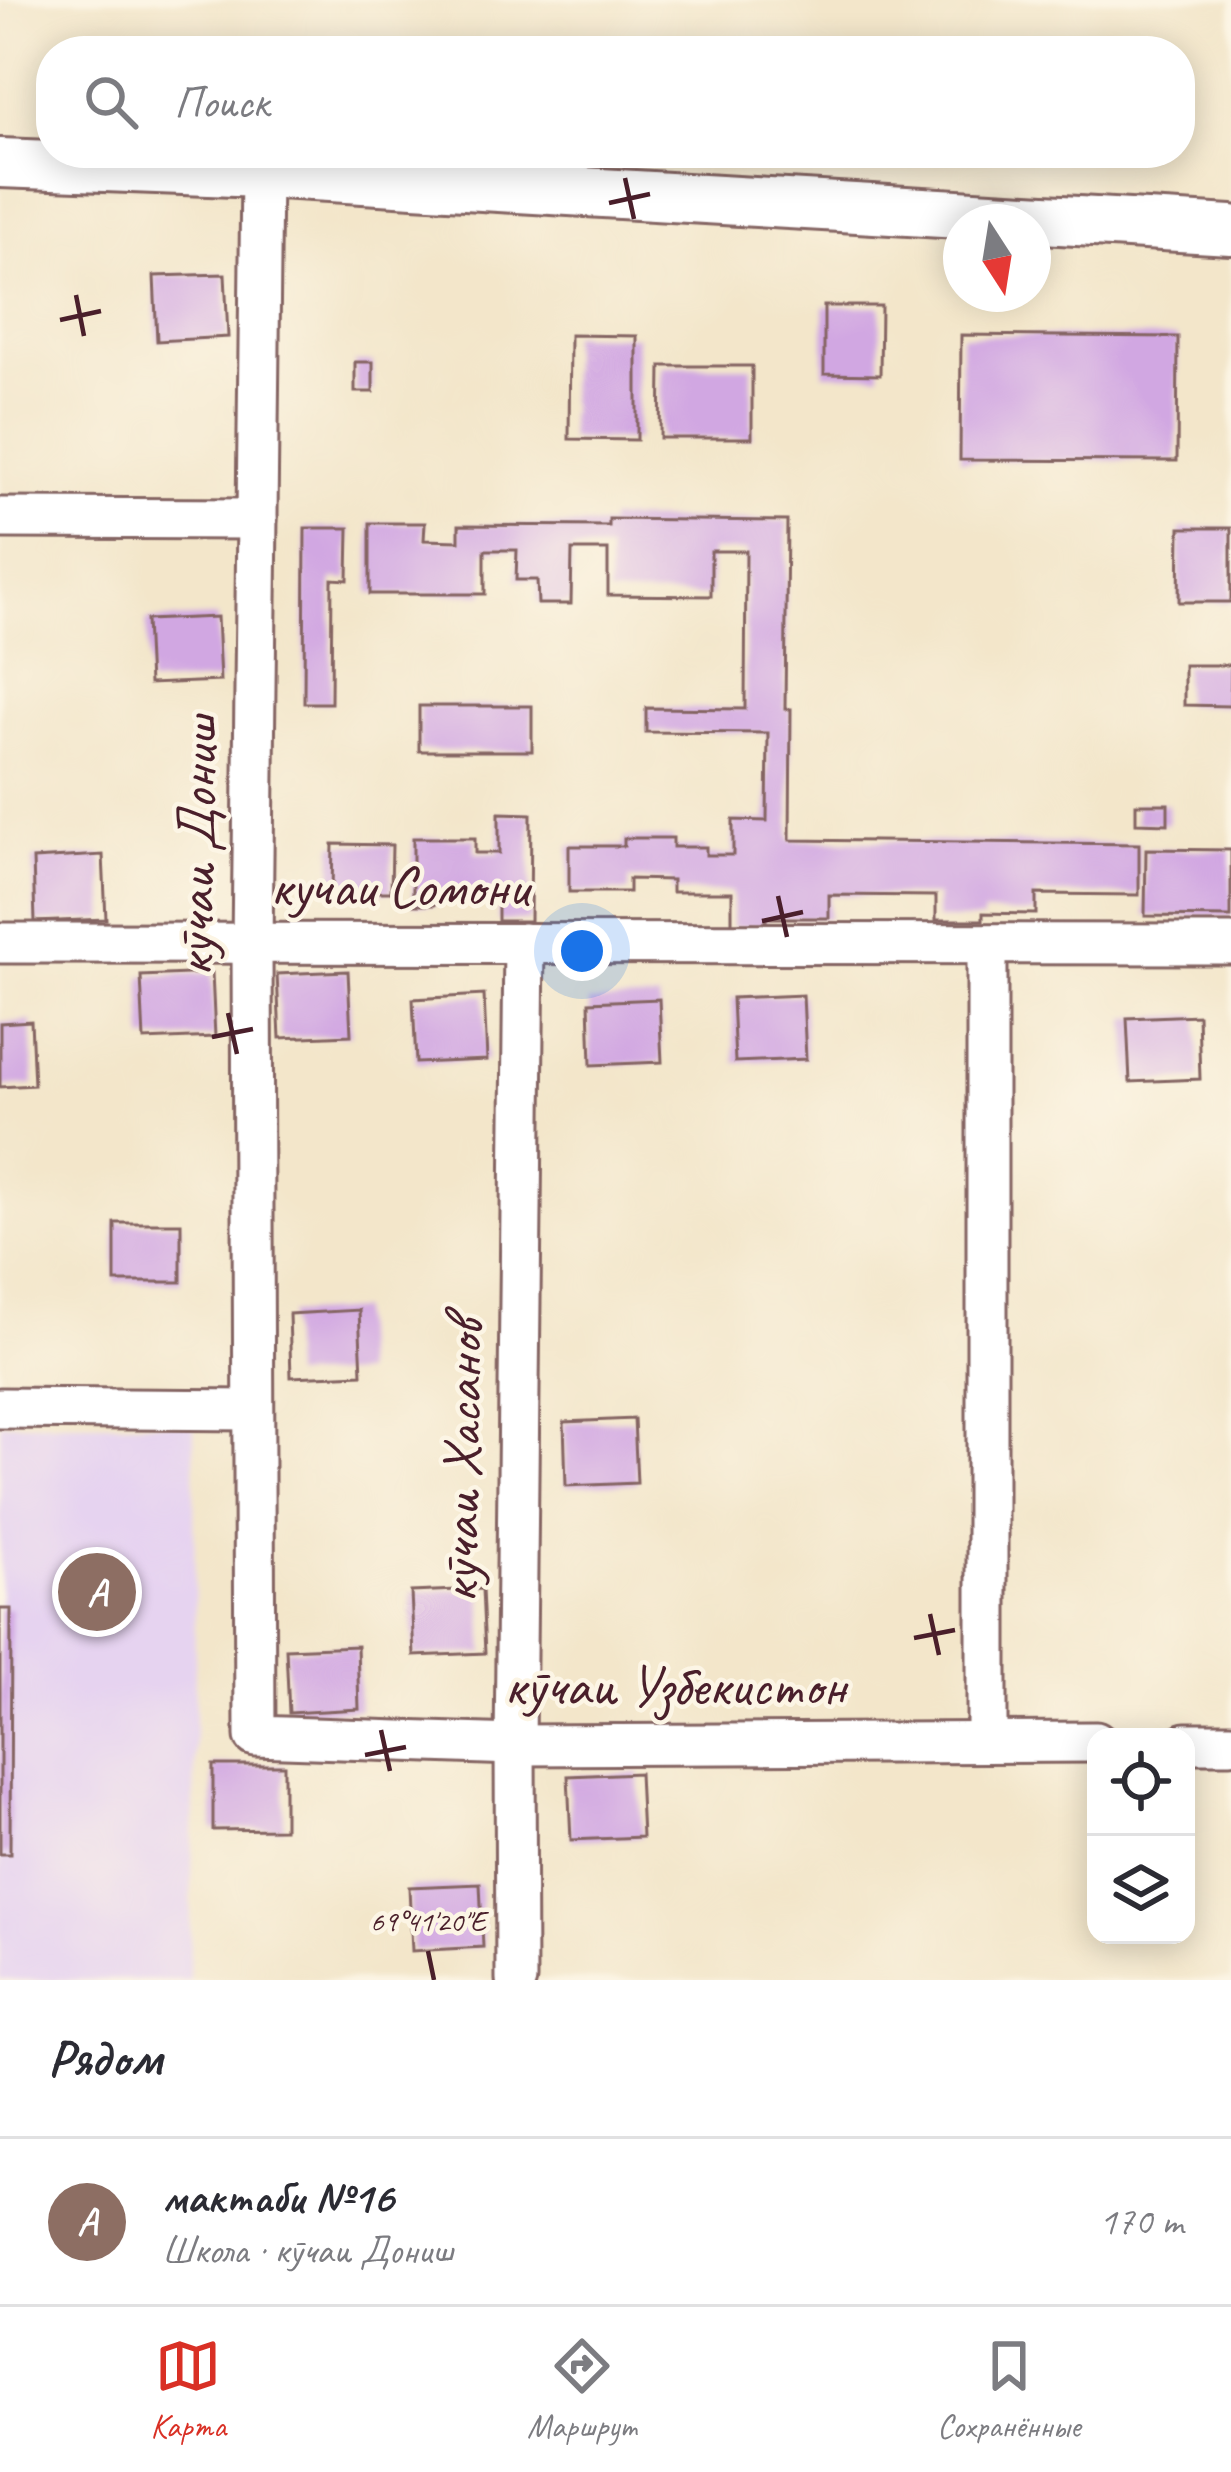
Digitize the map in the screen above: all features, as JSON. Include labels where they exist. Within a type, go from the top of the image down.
[{"type":"main road","points":[[0,163],[36,164]]},
{"type":"main road","points":[[145,168],[1231,230]]},
{"type":"street","name":"кӯчаи Дониш","points":[[255,1736],[252,945],[261,172]]},
{"type":"street","points":[[0,518],[257,519]]},
{"type":"street","name":"кучаи Сомони","points":[[0,943],[1231,944]]},
{"type":"street","name":"кӯчаи Хасанов","points":[[516,1980],[514,1744],[524,943]]},
{"type":"street","points":[[987,1742],[988,947]]},
{"type":"street","points":[[0,1408],[252,1410]]},
{"type":"street","name":"кӯчаи Узбекистон","points":[[255,1736],[514,1744],[1087,1742]]},
{"type":"street","points":[[1195,1743],[1231,1743]]},
{"type":"shaded area","points":[[0,1423],[194,1423],[195,1762],[189,1980],[0,1980]]},
{"type":"building","points":[[225,274],[228,337],[157,341],[154,276]]},
{"type":"building","points":[[824,306],[881,306],[880,375],[824,374]]},
{"type":"building","points":[[570,335],[637,336],[637,440],[569,439]]},
{"type":"building","points":[[961,335],[1178,337],[1177,461],[960,460]]},
{"type":"building","points":[[355,362],[373,362],[373,392],[355,392]]},
{"type":"building","points":[[661,366],[752,366],[752,438],[660,438]]},
{"type":"building","points":[[609,519],[787,521],[785,709],[791,709],[790,840],[1139,844],[1139,895],[1036,894],[1036,914],[983,913],[983,920],[936,920],[936,896],[829,895],[829,918],[766,918],[766,927],[732,927],[732,892],[672,892],[672,880],[629,879],[629,892],[569,892],[569,846],[624,846],[624,838],[673,838],[673,847],[706,847],[706,855],[733,855],[733,820],[767,821],[768,733],[646,732],[646,708],[745,709],[746,551],[711,551],[711,596],[608,595],[608,550],[572,550],[571,604],[538,604],[537,580],[516,580],[517,550],[485,550],[485,594],[370,594],[370,523],[425,523],[424,540],[459,541],[459,525],[609,526]]},
{"type":"building","points":[[305,528],[349,528],[348,580],[332,579],[331,703],[304,703]]},
{"type":"building","points":[[1180,528],[1231,528],[1231,602],[1179,602]]},
{"type":"building","points":[[217,617],[220,681],[149,684],[146,620]]},
{"type":"building","points":[[1184,665],[1231,665],[1230,706],[1184,705]]},
{"type":"building","points":[[419,706],[532,706],[532,751],[419,751]]},
{"type":"building","points":[[1136,804],[1168,804],[1168,824],[1136,823]]},
{"type":"building","points":[[499,813],[531,814],[530,921],[498,921],[498,892],[435,892],[434,905],[413,905],[413,838],[475,838],[475,853],[499,853]]},
{"type":"building","points":[[333,844],[392,845],[391,892],[332,892]]},
{"type":"building","points":[[1146,849],[1231,850],[1231,917],[1145,916]]},
{"type":"building","points":[[103,855],[106,919],[35,922],[33,859]]},
{"type":"building","points":[[348,971],[351,1035],[280,1038],[277,974]]},
{"type":"building","points":[[212,973],[215,1037],[144,1040],[141,976]]},
{"type":"building","points":[[484,995],[487,1060],[416,1063],[413,999]]},
{"type":"building","points":[[803,995],[806,1059],[735,1062],[732,998]]},
{"type":"building","points":[[659,999],[662,1062],[591,1065],[589,1002]]},
{"type":"building","points":[[1198,1015],[1200,1079],[1130,1082],[1127,1018]]},
{"type":"building","points":[[31,1021],[34,1085],[0,1087],[0,1023]]},
{"type":"building","points":[[115,1223],[181,1223],[181,1282],[115,1282]]},
{"type":"building","points":[[359,1310],[362,1374],[291,1377],[289,1314]]},
{"type":"building","points":[[634,1419],[637,1483],[566,1486],[564,1422]]},
{"type":"building","points":[[482,1589],[485,1653],[414,1656],[411,1592]]},
{"type":"building","points":[[0,1609],[11,1609],[10,1854],[0,1854]]},
{"type":"building","points":[[357,1646],[359,1709],[289,1713],[286,1649]]},
{"type":"building","points":[[213,1765],[284,1765],[284,1829],[213,1830]]},
{"type":"building","points":[[639,1773],[642,1837],[571,1840],[568,1776]]},
{"type":"building","points":[[480,1884],[483,1947],[412,1951],[409,1887]]},
{"type":"place","name":"мактаби №16","points":[[97,1592]]}]
